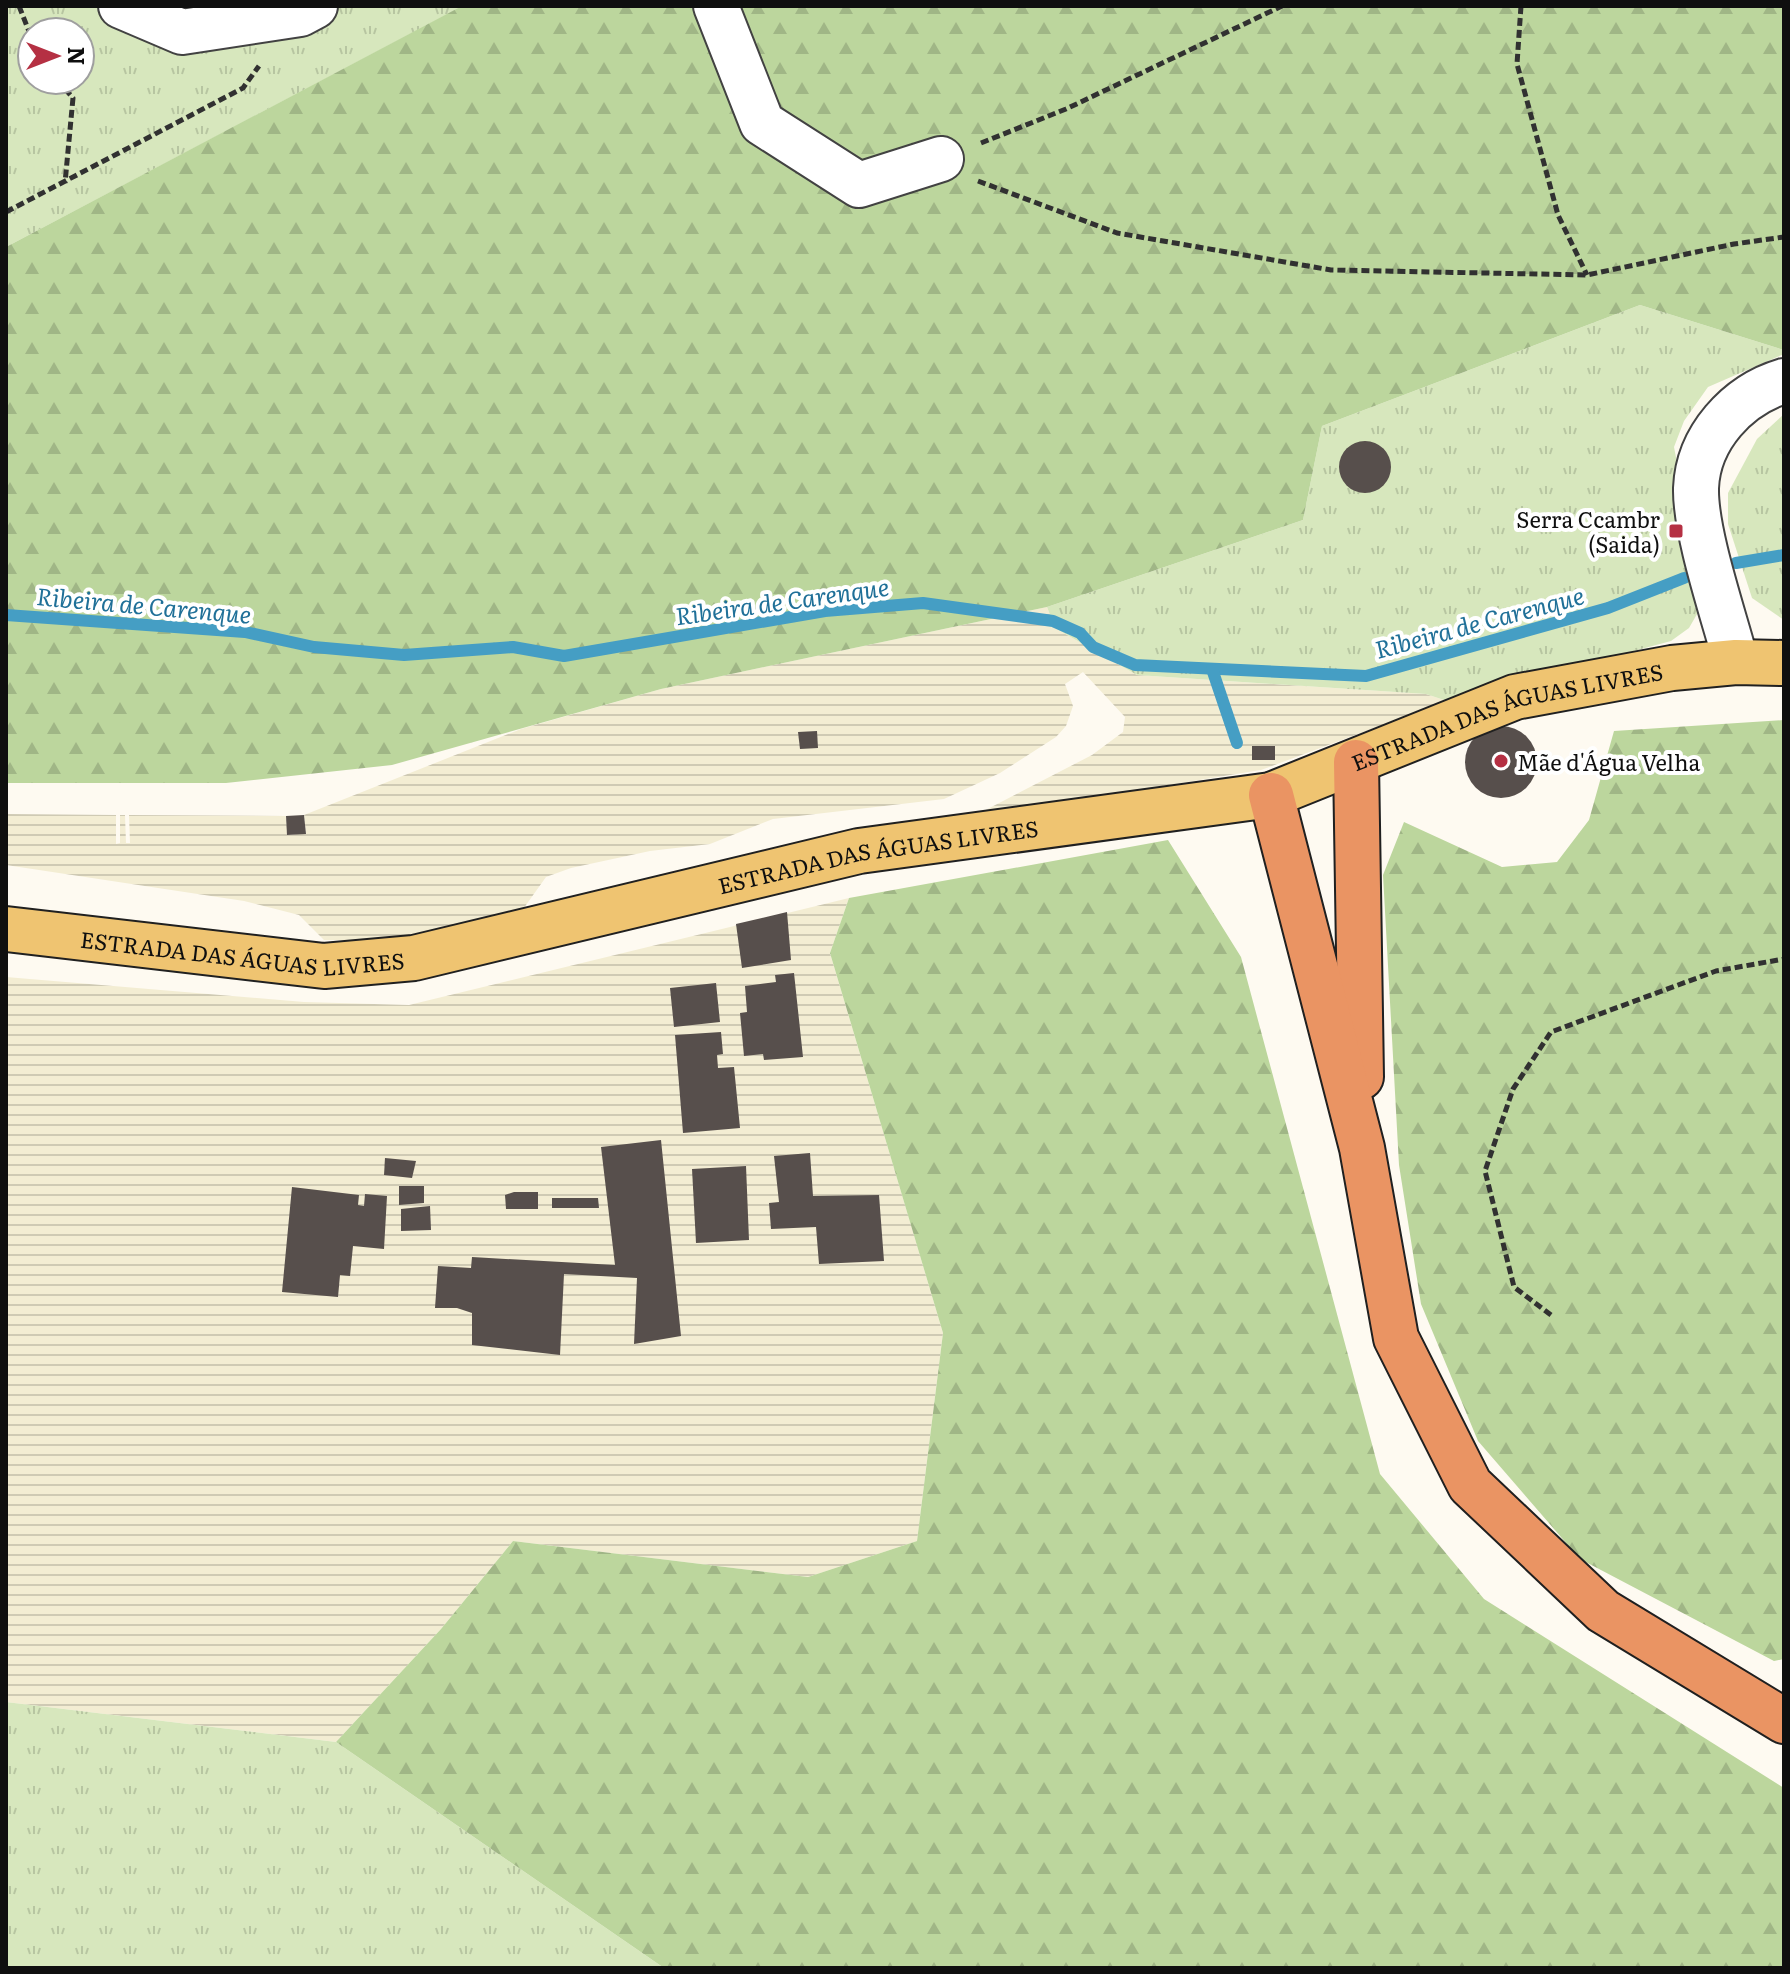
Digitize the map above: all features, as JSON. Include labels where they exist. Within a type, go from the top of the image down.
[{"type":"highway","points":[[1356,762],[1362,1148]]},
{"type":"highway","points":[[1271,795],[1362,1148],[1396,1338],[1470,1485],[1603,1611],[1784,1721]]},
{"type":"main road","name":"ESTRADA DAS ÁGUAS LIVRES","points":[[6,929],[324,966],[414,958],[859,851],[1271,795],[1515,697],[1672,668],[1736,662],[1784,663]]},
{"type":"street","points":[[121,6],[182,32],[308,10]]},
{"type":"street","points":[[716,6],[762,123],[859,185],[941,159]]},
{"type":"street","points":[[1736,662],[1700,521],[1696,487],[1705,453],[1720,423],[1743,400],[1784,381]]},
{"type":"path","points":[[941,159],[1066,109],[1282,6]]},
{"type":"path","points":[[1521,6],[1517,64],[1558,215],[1587,275]]},
{"type":"path","points":[[6,212],[65,184],[243,88],[308,10]]},
{"type":"path","points":[[65,184],[71,96]]},
{"type":"path","points":[[941,159],[985,186],[1117,233],[1331,270],[1587,275],[1734,244],[1784,237]]},
{"type":"path","points":[[1551,1315],[1514,1287],[1485,1171],[1513,1089],[1551,1032],[1716,971],[1784,959]]},
{"type":"shaded area","points":[[1047,607],[1055,628],[1137,675],[1426,694],[1447,701],[1261,770],[972,817],[1092,755],[1123,732],[1125,717],[1083,672],[1065,684],[1073,706],[1066,726],[1056,737],[1000,773],[944,799],[773,819],[710,844],[650,851],[571,868],[546,877],[521,912],[441,931],[370,940],[324,940],[299,915],[244,901],[6,865],[6,814],[116,815],[116,844],[120,843],[120,815],[125,815],[126,843],[130,843],[129,815],[286,816],[288,835],[306,833],[304,815],[521,729],[661,689]]},
{"type":"shaded area","points":[[849,898],[830,953],[943,1333],[917,1541],[808,1577],[513,1541],[441,1629],[336,1742],[6,1702],[6,977],[304,1002],[409,1005]]},
{"type":"green space","points":[[6,6],[463,6],[6,247]]},
{"type":"green space","points":[[462,6],[1784,6],[1784,350],[1640,305],[1322,426],[1303,520],[1047,607],[661,689],[392,765],[226,783],[6,783],[6,247]]},
{"type":"green space","points":[[1640,305],[1784,350],[1784,354],[1708,387],[1684,421],[1674,447],[1704,602],[1689,628],[1671,641],[1447,701],[1426,694],[1137,675],[1055,628],[1047,607],[1303,520],[1322,426]]},
{"type":"green space","points":[[1784,414],[1784,620],[1752,598],[1728,524],[1728,493],[1757,439]]},
{"type":"green space","points":[[1784,720],[1784,1659],[1774,1661],[1580,1559],[1478,1441],[1421,1304],[1399,1165],[1383,875],[1404,822],[1502,867],[1557,862],[1589,820],[1614,731]]},
{"type":"green space","points":[[1168,840],[1241,957],[1380,1474],[1484,1599],[1784,1788],[1784,1968],[664,1968],[336,1742],[441,1629],[513,1541],[808,1577],[917,1541],[943,1333],[830,953],[849,898]]},
{"type":"green space","points":[[6,1702],[336,1742],[664,1968],[6,1968]]},
{"type":"building","points":[[1365,441],[1384,448],[1391,467],[1384,486],[1365,493],[1346,486],[1339,467],[1346,448]]},
{"type":"building","name":"Mãe d'Água Velha","points":[[1508,726],[1527,736],[1535,748],[1535,776],[1527,788],[1515,796],[1494,798],[1475,788],[1467,776],[1465,755],[1475,736],[1487,728]]},
{"type":"building","points":[[817,731],[818,748],[800,749],[798,732]]},
{"type":"building","points":[[1252,746],[1275,746],[1275,760],[1252,760]]},
{"type":"building","points":[[304,815],[306,834],[287,835],[286,816]]},
{"type":"building","points":[[787,912],[791,960],[742,968],[736,924]]},
{"type":"building","points":[[794,973],[803,1057],[764,1060],[763,1054],[744,1056],[740,1013],[747,1012],[745,986],[776,982],[775,975]]},
{"type":"building","points":[[716,983],[720,1022],[674,1027],[670,988]]},
{"type":"building","points":[[721,1032],[723,1054],[717,1055],[718,1068],[734,1067],[740,1128],[683,1133],[675,1035]]},
{"type":"building","points":[[661,1140],[681,1336],[634,1344],[637,1278],[564,1274],[560,1355],[472,1345],[472,1313],[457,1308],[435,1308],[438,1266],[471,1268],[472,1257],[615,1265],[601,1147]]},
{"type":"building","points":[[810,1153],[813,1196],[879,1195],[884,1261],[819,1264],[816,1227],[771,1229],[769,1203],[779,1202],[774,1156]]},
{"type":"building","points":[[385,1158],[416,1161],[412,1178],[384,1175]]},
{"type":"building","points":[[746,1166],[749,1240],[696,1243],[692,1169]]},
{"type":"building","points":[[399,1186],[424,1186],[424,1203],[399,1205]]},
{"type":"building","points":[[292,1187],[359,1195],[358,1205],[364,1206],[365,1194],[387,1196],[384,1249],[353,1246],[350,1276],[340,1275],[338,1297],[282,1292]]},
{"type":"building","points":[[538,1192],[538,1209],[506,1209],[505,1195]]},
{"type":"building","points":[[552,1198],[598,1198],[599,1208],[552,1208]]},
{"type":"building","points":[[430,1206],[431,1230],[401,1231],[401,1209]]},
{"type":"waterway","name":"Ribeira de Carenque","points":[[1736,563],[1784,555]]},
{"type":"waterway","name":"Ribeira de Carenque","points":[[6,615],[245,632],[314,647],[404,655],[513,647],[564,656],[825,611],[923,603],[1053,621],[1080,633],[1093,647],[1135,665],[1366,676],[1608,608],[1684,578]]},
{"type":"waterway","points":[[1212,669],[1237,743]]},
{"type":"place","name":"Serra Ccambr (Saida)","points":[[1676,531]]},
{"type":"place","name":"Mãe d'Água Velha","points":[[1501,761]]}]
